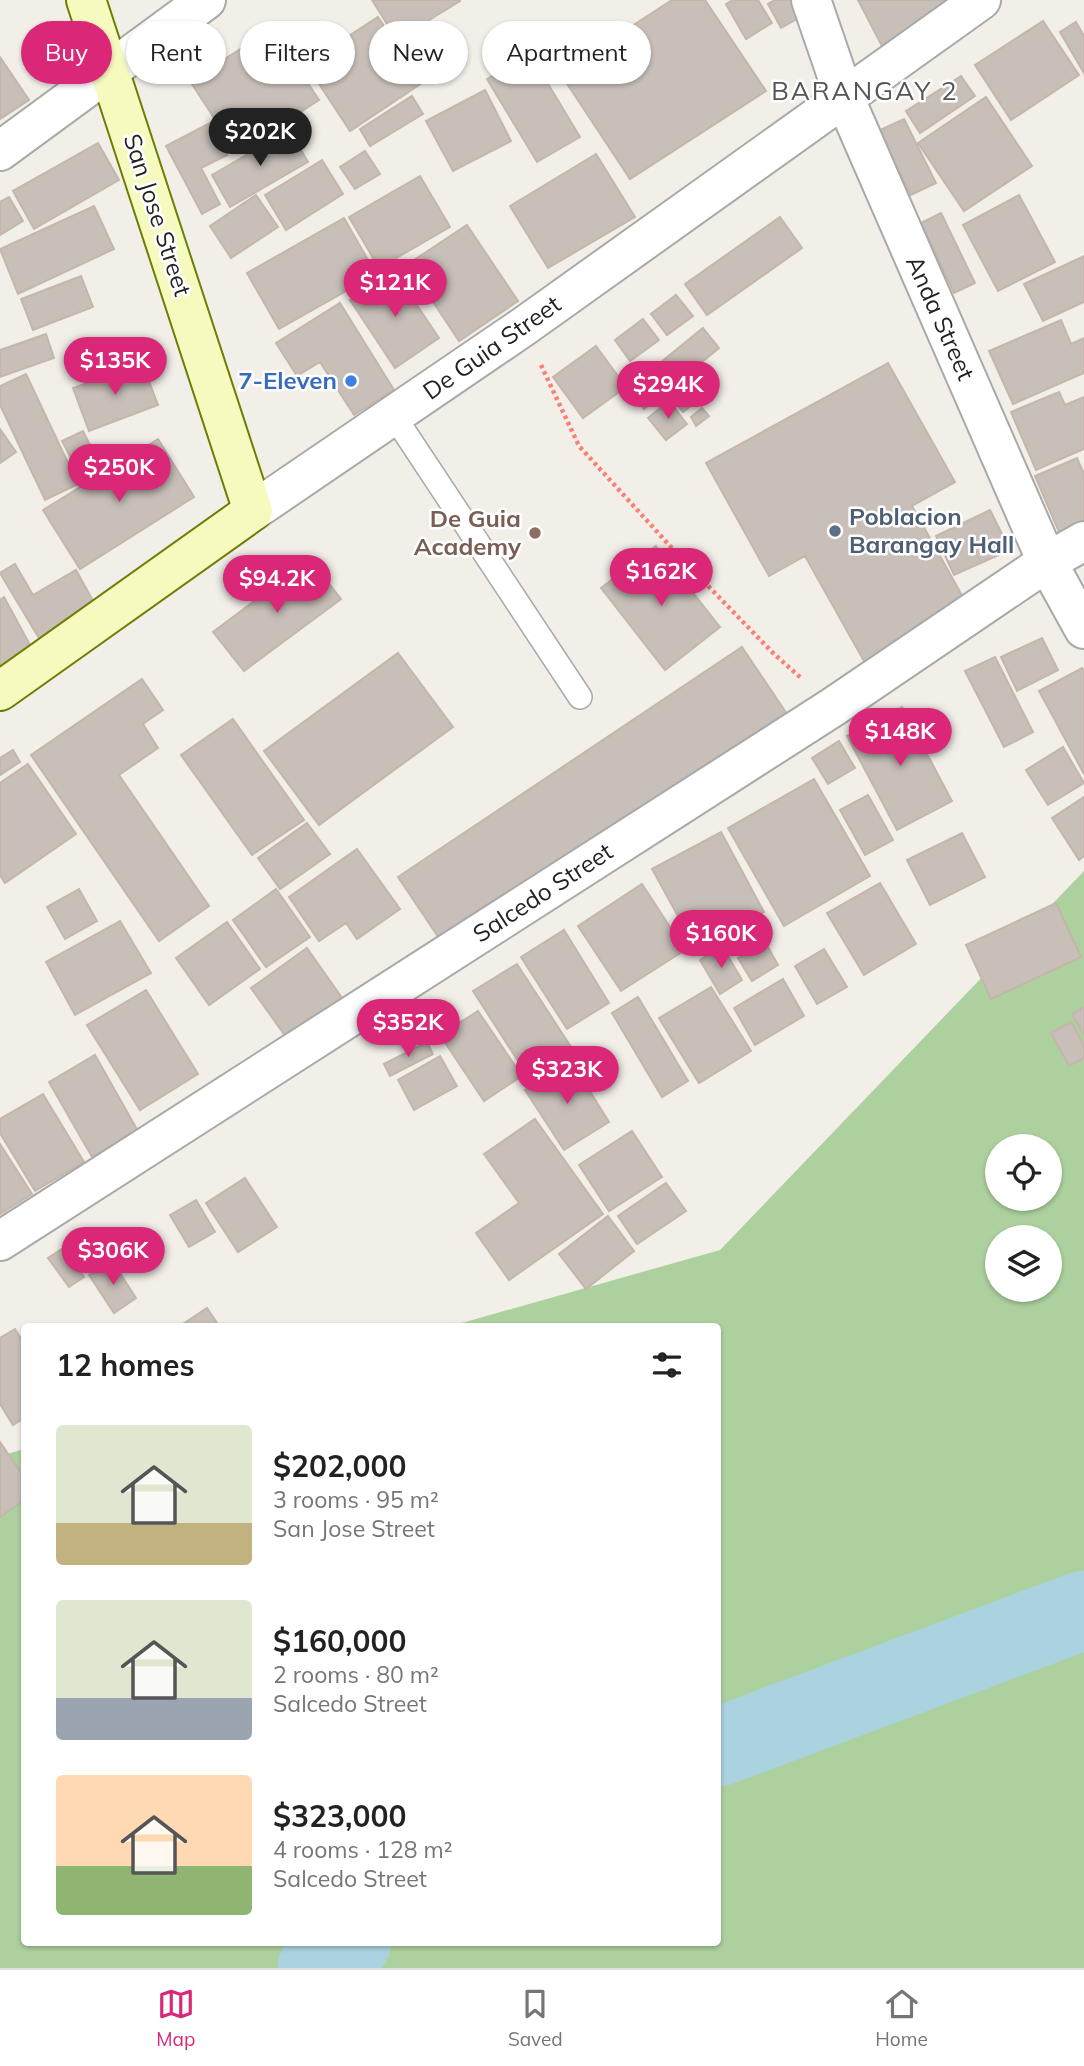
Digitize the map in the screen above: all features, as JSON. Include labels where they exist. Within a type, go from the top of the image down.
[{"type":"main road","name":"San Jose Street","points":[[86,0],[93,21]]},
{"type":"main road","name":"San Jose Street","points":[[112,74],[253,511]]},
{"type":"main road","name":"De Guia Street","points":[[0,691],[253,511]]},
{"type":"street","points":[[112,70],[206,0]]},
{"type":"street","name":"Anda Street","points":[[811,0],[845,99],[1047,562],[1084,629]]},
{"type":"street","name":"De Guia Street","points":[[253,511],[523,327],[981,0]]},
{"type":"street","points":[[0,151],[93,84]]},
{"type":"street","name":"Salcedo Street","points":[[0,1241],[833,707],[1047,562],[1084,541]]},
{"type":"lane","points":[[394,416],[580,697]]},
{"type":"path","points":[[523,327],[579,446],[681,558],[764,643],[833,707]]},
{"type":"green space","points":[[1084,871],[1084,1968],[0,1968],[0,1456],[21,1450],[21,1946],[721,1946],[721,1323],[462,1323],[720,1250]]},
{"type":"building","points":[[372,0],[460,0],[428,21],[385,21]]},
{"type":"building","points":[[672,0],[705,0],[766,91],[630,179],[567,84],[651,84],[651,21],[640,21]]},
{"type":"building","points":[[733,0],[758,0],[772,23],[746,39],[726,4]]},
{"type":"building","points":[[775,0],[808,0],[813,10],[781,28],[768,4]]},
{"type":"building","points":[[858,0],[948,0],[954,12],[883,48]]},
{"type":"building","points":[[1043,21],[1079,75],[1011,120],[975,65]]},
{"type":"building","points":[[1076,22],[1084,36],[1084,73],[1060,32]]},
{"type":"building","points":[[369,23],[369,84],[420,84],[350,131],[319,84],[355,84],[355,32]]},
{"type":"building","points":[[240,49],[240,84],[308,84],[319,100],[237,153],[192,84],[226,84],[226,58]]},
{"type":"building","points":[[0,57],[29,100],[0,119]]},
{"type":"building","points":[[961,76],[975,96],[920,133],[906,111]]},
{"type":"building","points":[[490,84],[548,84],[580,137],[537,162]]},
{"type":"building","points":[[485,90],[511,141],[453,171],[426,121]]},
{"type":"building","points":[[412,96],[423,114],[370,146],[360,129]]},
{"type":"building","points":[[986,97],[1032,166],[964,211],[918,143]]},
{"type":"building","points":[[904,119],[936,183],[911,195],[878,131]]},
{"type":"building","points":[[210,123],[227,155],[201,168],[220,204],[202,214],[166,146]]},
{"type":"building","points":[[289,130],[308,162],[230,207],[212,175]]},
{"type":"building","points":[[98,143],[119,180],[34,229],[13,191]]},
{"type":"building","points":[[365,151],[380,174],[355,189],[340,167]]},
{"type":"building","points":[[596,154],[635,217],[548,268],[510,206]]},
{"type":"building","points":[[322,160],[343,194],[286,230],[265,195]]},
{"type":"building","points":[[420,176],[450,227],[379,268],[349,217]]},
{"type":"building","points":[[256,195],[278,227],[231,258],[210,226]]},
{"type":"building","points":[[1019,195],[1055,262],[998,291],[963,225]]},
{"type":"building","points":[[9,197],[23,221],[0,235],[0,202]]},
{"type":"building","points":[[94,206],[114,249],[18,294],[0,249]]},
{"type":"building","points":[[941,213],[975,283],[954,293],[921,223]]},
{"type":"building","points":[[780,217],[802,248],[707,315],[685,284]]},
{"type":"building","points":[[344,218],[376,274],[279,329],[247,273]]},
{"type":"building","points":[[467,225],[518,301],[459,341],[408,264]]},
{"type":"building","points":[[1084,256],[1084,302],[1043,321],[1024,284]]},
{"type":"building","points":[[394,271],[439,338],[395,368],[350,300]]},
{"type":"building","points":[[81,276],[93,307],[33,330],[21,299]]},
{"type":"building","points":[[676,295],[693,316],[667,335],[651,314]]},
{"type":"building","points":[[340,303],[394,390],[354,415],[320,362],[297,376],[276,343]]},
{"type":"building","points":[[643,319],[659,340],[630,361],[615,340]]},
{"type":"building","points":[[1061,320],[1071,344],[1084,338],[1084,373],[1013,404],[989,351]]},
{"type":"building","points":[[703,328],[719,348],[644,409],[628,389]]},
{"type":"building","points":[[46,334],[54,358],[0,377],[0,350]]},
{"type":"building","points":[[596,346],[626,387],[583,418],[553,377]]},
{"type":"building","points":[[142,363],[158,405],[89,431],[73,388]]},
{"type":"building","name":"Poblacion Barangay Hall","points":[[888,363],[955,482],[912,506],[968,606],[865,663],[805,556],[769,576],[706,463]]},
{"type":"building","points":[[26,374],[78,484],[45,500],[0,405],[0,386]]},
{"type":"building","points":[[708,376],[717,388],[703,399],[694,387]]},
{"type":"building","points":[[688,389],[697,401],[683,412],[674,400]]},
{"type":"building","points":[[1059,392],[1065,405],[1084,397],[1084,449],[1036,470],[1011,412]]},
{"type":"building","points":[[669,401],[687,424],[666,440],[648,418]]},
{"type":"building","points":[[702,408],[709,416],[696,426],[691,417]]},
{"type":"building","points":[[0,429],[16,452],[0,463]]},
{"type":"building","points":[[83,431],[93,451],[73,462],[62,441]]},
{"type":"building","points":[[158,439],[194,497],[80,569],[43,510]]},
{"type":"building","points":[[1077,458],[1084,474],[1084,521],[1059,532],[1035,476]]},
{"type":"building","points":[[990,510],[1010,550],[954,575],[936,536]]},
{"type":"building","points":[[656,546],[720,627],[665,670],[601,588]]},
{"type":"building","points":[[310,559],[341,599],[244,671],[213,632]]},
{"type":"building","points":[[15,564],[33,595],[76,570],[97,608],[40,640],[0,573]]},
{"type":"building","points":[[4,597],[35,654],[0,673],[0,600]]},
{"type":"building","points":[[1042,638],[1058,670],[1017,691],[1001,657]]},
{"type":"building","points":[[742,647],[787,714],[443,944],[398,877]]},
{"type":"building","points":[[398,653],[453,727],[319,825],[264,751]]},
{"type":"building","points":[[995,657],[1033,732],[1004,747],[965,671]]},
{"type":"building","points":[[1082,668],[1084,672],[1084,774],[1039,691]]},
{"type":"building","points":[[142,679],[163,710],[143,724],[158,748],[119,775],[209,906],[159,941],[31,755]]},
{"type":"building","points":[[902,707],[952,801],[897,830],[847,736]]},
{"type":"building","points":[[233,719],[304,820],[252,855],[181,755]]},
{"type":"building","points":[[839,741],[855,768],[828,784],[812,758]]},
{"type":"building","points":[[1063,747],[1084,783],[1048,805],[1026,770]]},
{"type":"building","points":[[13,750],[20,762],[0,775],[0,758]]},
{"type":"building","points":[[28,764],[76,834],[5,883],[0,875],[0,783]]},
{"type":"building","points":[[814,779],[870,876],[784,926],[728,828]]},
{"type":"building","points":[[868,795],[893,840],[865,855],[840,810]]},
{"type":"building","points":[[1084,797],[1084,856],[1079,860],[1052,818]]},
{"type":"building","points":[[307,823],[330,854],[280,889],[258,858]]},
{"type":"building","points":[[721,832],[764,912],[696,949],[652,869]]},
{"type":"building","points":[[962,833],[985,877],[930,905],[907,860]]},
{"type":"building","points":[[357,849],[400,909],[357,939],[346,923],[319,941],[289,897]]},
{"type":"building","points":[[880,883],[916,944],[864,975],[827,913]]},
{"type":"building","points":[[642,884],[685,950],[621,991],[578,926]]},
{"type":"building","points":[[79,889],[97,921],[65,939],[47,907]]},
{"type":"building","points":[[276,889],[310,937],[266,967],[233,920]]},
{"type":"building","points":[[1056,903],[1081,957],[991,999],[966,945]]},
{"type":"building","points":[[762,917],[772,934],[737,954],[727,938]]},
{"type":"building","points":[[120,921],[151,973],[75,1015],[46,962]]},
{"type":"building","points":[[227,922],[260,969],[209,1005],[176,958]]},
{"type":"building","points":[[564,930],[609,1003],[567,1029],[521,957]]},
{"type":"building","points":[[765,942],[778,965],[752,981],[738,958]]},
{"type":"building","points":[[722,946],[742,980],[720,994],[700,960]]},
{"type":"building","points":[[307,948],[347,1005],[291,1044],[251,988]]},
{"type":"building","points":[[824,949],[847,987],[817,1004],[795,966]]},
{"type":"building","points":[[517,964],[571,1047],[527,1075],[473,991]]},
{"type":"building","points":[[783,979],[804,1016],[755,1045],[734,1008]]},
{"type":"building","points":[[711,987],[751,1051],[699,1083],[659,1018]]},
{"type":"building","points":[[146,990],[198,1074],[140,1110],[87,1025]]},
{"type":"building","points":[[638,997],[688,1081],[662,1097],[612,1013]]},
{"type":"building","points":[[1084,1007],[1084,1035],[1072,1014]]},
{"type":"building","points":[[478,1011],[522,1076],[484,1101],[440,1035]]},
{"type":"building","points":[[1071,1022],[1084,1045],[1084,1058],[1069,1066],[1051,1033]]},
{"type":"building","points":[[427,1042],[433,1054],[390,1076],[384,1064]]},
{"type":"building","points":[[95,1055],[138,1131],[92,1157],[49,1082]]},
{"type":"building","points":[[440,1056],[457,1086],[414,1110],[398,1080]]},
{"type":"building","points":[[571,1061],[609,1122],[564,1150],[525,1090]]},
{"type":"building","points":[[43,1094],[84,1162],[35,1191],[0,1133],[0,1119]]},
{"type":"building","points":[[535,1119],[603,1214],[509,1280],[476,1233],[519,1203],[484,1154]]},
{"type":"building","points":[[632,1131],[662,1177],[609,1211],[579,1165]]},
{"type":"building","points":[[0,1144],[32,1194],[0,1214]]},
{"type":"building","points":[[245,1178],[277,1227],[238,1252],[206,1203]]},
{"type":"building","points":[[666,1183],[686,1211],[637,1244],[618,1216]]},
{"type":"building","points":[[196,1200],[215,1232],[189,1247],[170,1215]]},
{"type":"building","points":[[608,1216],[634,1251],[586,1289],[559,1254]]},
{"type":"building","points":[[88,1232],[102,1252],[78,1268],[84,1277],[69,1287],[48,1258]]},
{"type":"building","points":[[112,1261],[136,1298],[114,1313],[89,1275]]},
{"type":"building","points":[[207,1308],[217,1323],[184,1323]]},
{"type":"building","points":[[15,1329],[21,1339],[21,1420],[13,1425],[0,1404],[0,1338]]},
{"type":"building","points":[[0,1442],[21,1473],[21,1502],[0,1517]]},
{"type":"waterway","points":[[721,1746],[1084,1610]]},
{"type":"waterway","points":[[317,1968],[347,1946]]},
{"type":"place","name":"7-Eleven","points":[[351,381]]},
{"type":"place","name":"Poblacion Barangay Hall","points":[[835,531]]},
{"type":"place","name":"De Guia Academy","points":[[535,533]]},
{"type":"district","name":"BARANGAY 2","points":[[865,91]]}]
